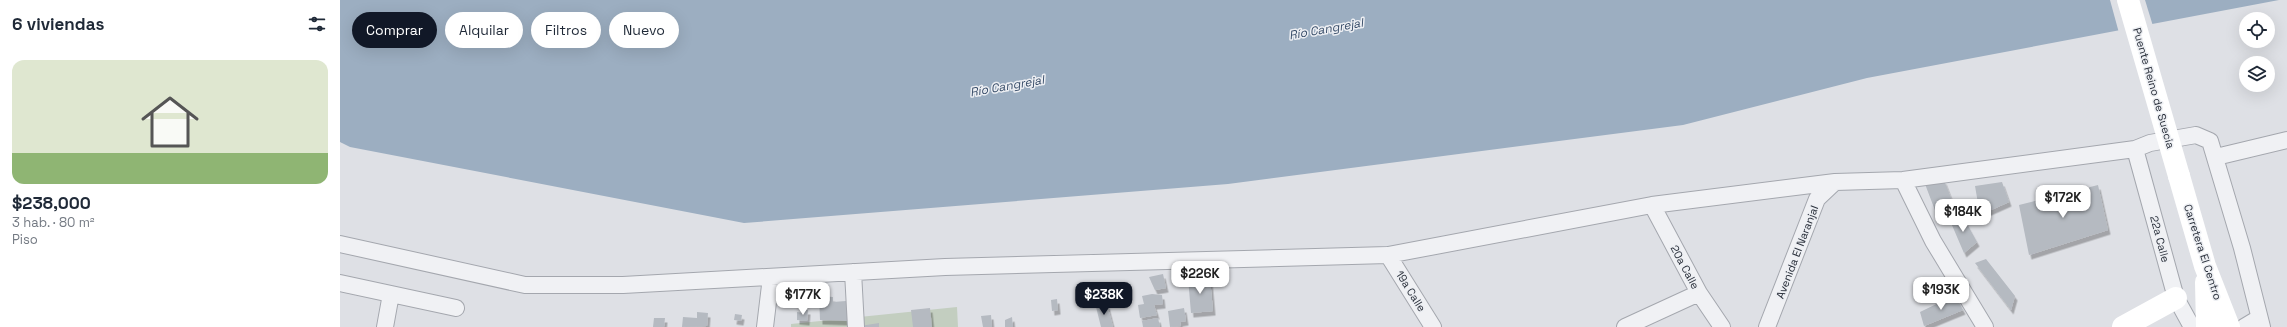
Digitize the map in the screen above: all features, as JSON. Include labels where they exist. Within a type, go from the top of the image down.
[{"type":"main road","name":"Puente Reino de Suecia","points":[[2128,0],[2179,176]]},
{"type":"main road","name":"Carretera El Centro","points":[[2179,176],[2205,266],[2229,327]]},
{"type":"main road","points":[[2205,266],[2206,327]]},
{"type":"main road","points":[[2123,327],[2176,298]]},
{"type":"street","points":[[2216,157],[2287,140]]},
{"type":"street","points":[[340,244],[525,285],[623,285],[945,267],[1388,255],[1652,205],[1835,182],[1904,180],[2135,149],[2154,154],[2210,141],[2242,248],[2261,323],[2244,327]]},
{"type":"street","name":"22a Calle","points":[[2135,149],[2176,298],[2192,327]]},
{"type":"street","points":[[1904,180],[1933,241],[1985,327]]},
{"type":"street","name":"Avenida El Naranjal","points":[[1767,327],[1817,199],[1835,182]]},
{"type":"street","name":"20a Calle","points":[[1652,205],[1699,293],[1722,327]]},
{"type":"street","name":"19a Calle","points":[[1388,255],[1433,327]]},
{"type":"street","points":[[853,272],[856,327]]},
{"type":"street","points":[[765,327],[771,277]]},
{"type":"street","points":[[340,283],[456,308]]},
{"type":"street","points":[[1625,327],[1699,293]]},
{"type":"street","points":[[385,327],[391,294]]},
{"type":"green space","points":[[957,307],[958,327],[791,327],[791,324]]},
{"type":"water","name":"Río Cangrejal","points":[[340,0],[2279,0],[1867,78],[1683,125],[1228,184],[744,223],[350,147],[340,142]]},
{"type":"pier","points":[[2110,0],[2145,0],[2153,26],[2119,33]]},
{"type":"building","points":[[1944,180],[1956,211],[1938,218],[1925,184]]},
{"type":"building","points":[[2002,182],[2009,202],[1980,215],[1975,186]]},
{"type":"building","points":[[2098,185],[2108,230],[2029,255],[2019,205]]},
{"type":"building","points":[[1962,215],[1977,242],[1964,253],[1949,218]]},
{"type":"building","points":[[1986,259],[2015,296],[2011,310],[1975,263]]},
{"type":"building","points":[[1163,274],[1166,288],[1155,290],[1149,277]]},
{"type":"building","points":[[1188,278],[1210,278],[1213,311],[1191,313]]},
{"type":"building","points":[[1152,294],[1162,295],[1163,304],[1154,305],[1157,315],[1140,318],[1138,305],[1144,304],[1142,296]]},
{"type":"building","points":[[1955,295],[1963,310],[1924,326],[1920,312]]},
{"type":"building","points":[[819,296],[833,297],[833,302],[846,301],[848,321],[820,320]]},
{"type":"building","points":[[1057,299],[1058,310],[1052,311],[1051,300]]},
{"type":"building","points":[[1107,304],[1113,327],[1101,327],[1096,307]]},
{"type":"building","points":[[930,308],[932,327],[913,327],[911,310]]},
{"type":"building","points":[[1184,308],[1186,321],[1180,322],[1181,326],[1170,327],[1168,311]]},
{"type":"building","points":[[804,310],[808,310],[807,321],[797,320],[797,312],[804,313]]},
{"type":"building","points":[[697,312],[708,313],[707,326],[682,327],[683,317],[697,318]]},
{"type":"building","points":[[735,314],[742,315],[741,321],[734,320]]},
{"type":"building","points":[[991,315],[992,327],[983,327],[981,316]]},
{"type":"building","points":[[1012,317],[1013,327],[1005,327],[1005,320]]},
{"type":"building","points":[[654,318],[665,318],[664,327],[653,327]]},
{"type":"building","points":[[1158,318],[1160,327],[1143,327],[1142,321]]},
{"type":"building","points":[[879,323],[879,327],[860,327],[860,326]]}]
